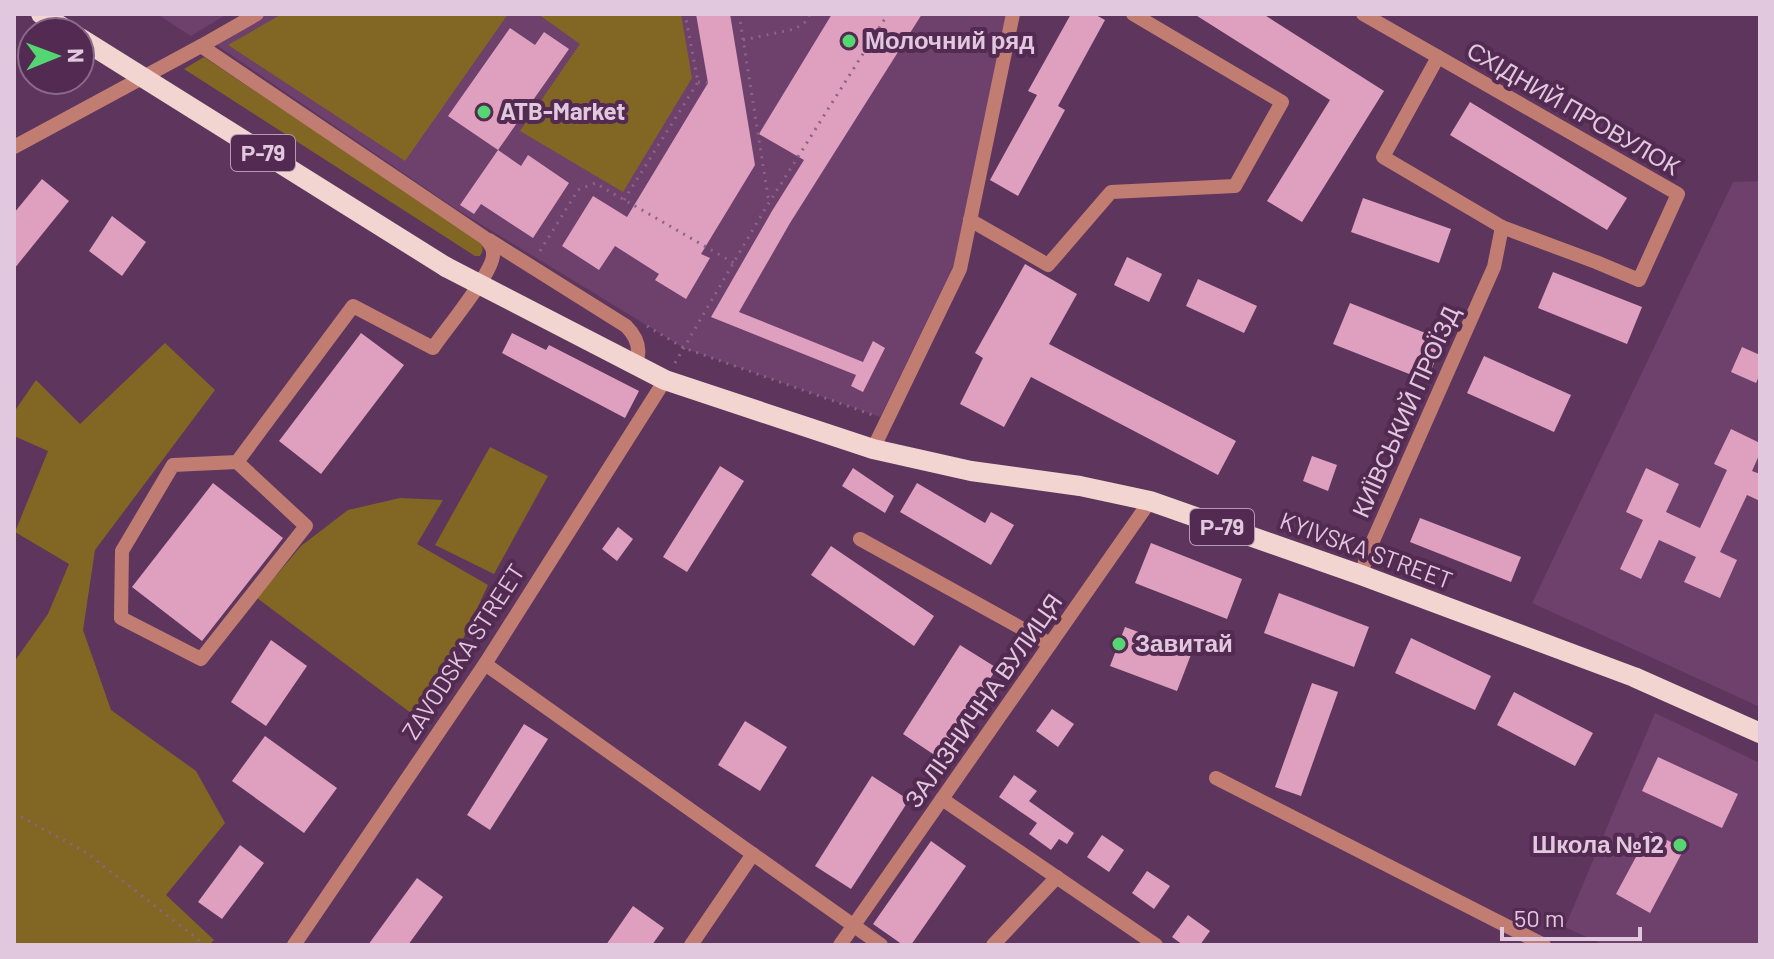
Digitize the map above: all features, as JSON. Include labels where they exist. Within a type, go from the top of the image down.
[{"type":"main road","name":"Р-79","points":[[96,48],[446,267],[665,380]]},
{"type":"main road","name":"KYIVSKA STREET","points":[[665,380],[873,449],[971,471],[1080,486],[1150,501],[1361,575],[1634,677],[1760,733]]},
{"type":"street","points":[[14,147],[257,14]]},
{"type":"street","points":[[873,449],[960,269],[1013,14]]},
{"type":"street","points":[[970,220],[1048,265],[1111,192],[1235,186],[1282,102],[1133,14]]},
{"type":"street","name":"СХІДНИЙ ПРОВУЛОК","points":[[1363,14],[1678,194],[1639,280],[1502,227]]},
{"type":"street","points":[[201,46],[485,238],[626,326],[636,341],[638,358],[635,365]]},
{"type":"street","points":[[1438,57],[1383,157],[1502,227]]},
{"type":"street","name":"КИЇВСЬКИЙ ПРОЇЗД","points":[[1361,575],[1368,552],[1494,267],[1502,227]]},
{"type":"street","points":[[237,462],[353,306],[433,348],[479,284],[493,255],[491,245],[485,238]]},
{"type":"street","name":"ZAVODSKA STREET","points":[[294,945],[485,664],[665,380]]},
{"type":"street","points":[[237,462],[306,526],[201,659],[121,618],[122,551],[173,465],[237,462]]},
{"type":"street","name":"ЗАЛІЗНИЧНА ВУЛИЦЯ","points":[[840,945],[1150,501]]},
{"type":"street","points":[[860,539],[1050,644]]},
{"type":"street","points":[[485,664],[881,945]]},
{"type":"street","points":[[1216,778],[1544,945]]},
{"type":"street","points":[[942,799],[1156,945]]},
{"type":"street","points":[[691,945],[753,854]]},
{"type":"street","points":[[993,945],[1057,877]]},
{"type":"path","points":[[624,200],[698,82],[685,14]]},
{"type":"path","points":[[748,14],[739,15],[769,203]]},
{"type":"path","points":[[743,40],[795,29],[810,14]]},
{"type":"path","points":[[684,348],[769,203],[888,14]]},
{"type":"path","points":[[698,82],[708,83]]},
{"type":"path","points":[[536,258],[578,190],[595,183],[734,263]]},
{"type":"path","points":[[646,325],[684,348],[887,420]]},
{"type":"path","points":[[14,813],[87,853],[205,945]]},
{"type":"shaded area","points":[[157,14],[227,14],[191,36]]},
{"type":"shaded area","points":[[265,14],[1008,14],[954,265],[880,417],[684,348],[456,209],[215,44]]},
{"type":"shaded area","points":[[282,14],[508,14],[405,161],[228,45]]},
{"type":"shaded area","points":[[538,14],[681,14],[692,78],[623,192],[520,131],[580,44]]},
{"type":"shaded area","points":[[204,57],[480,241],[483,248],[480,256],[475,256],[184,69]]},
{"type":"shaded area","points":[[1760,181],[1760,707],[1532,603],[1733,182]]},
{"type":"shaded area","points":[[165,343],[215,390],[95,550],[83,630],[111,710],[196,771],[225,823],[166,895],[214,940],[209,945],[14,945],[14,662],[48,614],[69,564],[15,532],[48,451],[14,436],[14,412],[36,380],[80,424]]},
{"type":"shaded area","points":[[490,447],[548,476],[494,574],[435,545]]},
{"type":"shaded area","points":[[400,498],[443,500],[417,544],[488,585],[456,654],[411,713],[257,598],[301,546],[348,510]]},
{"type":"shaded area","name":"Школа №12","points":[[1655,713],[1760,763],[1760,945],[1603,945],[1565,927]]},
{"type":"building","points":[[696,14],[730,14],[755,165],[701,254],[710,258],[686,299],[655,280],[659,274],[615,246],[599,270],[562,246],[593,196],[627,217],[708,83]]},
{"type":"building","points":[[832,14],[922,14],[790,223],[739,312],[863,362],[873,341],[885,348],[863,392],[851,386],[856,375],[711,317],[804,160],[759,134]]},
{"type":"building","points":[[1071,14],[1094,14],[1105,20],[1058,106],[1065,110],[1018,196],[990,180],[1037,95],[1028,91]]},
{"type":"building","points":[[1194,14],[1263,14],[1384,91],[1302,222],[1267,201],[1330,100]]},
{"type":"building","points":[[510,28],[535,45],[544,32],[569,49],[498,150],[448,116]]},
{"type":"building","points":[[1470,102],[1627,198],[1607,230],[1450,135]]},
{"type":"building","points":[[498,150],[521,166],[528,155],[569,183],[533,238],[481,204],[474,214],[460,205]]},
{"type":"building","points":[[42,179],[69,201],[14,269],[14,213]]},
{"type":"building","points":[[1363,198],[1451,229],[1439,263],[1351,232]]},
{"type":"building","points":[[112,216],[146,242],[122,276],[89,251]]},
{"type":"building","points":[[1127,257],[1162,274],[1149,302],[1114,285]]},
{"type":"building","points":[[1025,264],[1077,294],[1049,344],[1236,441],[1218,475],[1031,377],[1004,427],[960,404],[983,358],[975,353]]},
{"type":"building","points":[[1553,272],[1642,307],[1627,344],[1538,308]]},
{"type":"building","points":[[1198,279],[1257,306],[1244,333],[1186,306]]},
{"type":"building","points":[[1350,303],[1443,340],[1427,381],[1333,344]]},
{"type":"building","points":[[361,333],[404,365],[321,474],[279,441]]},
{"type":"building","points":[[512,333],[546,350],[549,345],[639,391],[625,418],[502,353]]},
{"type":"building","points":[[1742,347],[1760,355],[1760,374],[1756,383],[1731,372]]},
{"type":"building","points":[[1484,356],[1571,395],[1554,432],[1467,393]]},
{"type":"building","points":[[1731,429],[1760,443],[1760,453],[1752,471],[1760,474],[1760,501],[1747,495],[1720,552],[1737,560],[1720,598],[1684,582],[1696,557],[1659,540],[1641,579],[1620,569],[1643,520],[1626,512],[1646,468],[1679,484],[1666,512],[1700,528],[1727,470],[1714,464]]},
{"type":"building","points":[[1312,456],[1337,465],[1328,491],[1303,481]]},
{"type":"building","points":[[720,466],[744,481],[687,572],[663,557]]},
{"type":"building","points":[[853,468],[894,496],[885,513],[842,486]]},
{"type":"building","points":[[213,483],[283,538],[202,641],[132,587]]},
{"type":"building","points":[[917,483],[985,523],[991,512],[1014,525],[991,565],[900,512]]},
{"type":"building","points":[[1420,518],[1521,557],[1511,582],[1410,542]]},
{"type":"building","points":[[618,527],[633,539],[617,561],[602,549]]},
{"type":"building","points":[[1151,543],[1242,579],[1227,619],[1135,583]]},
{"type":"building","points":[[831,546],[934,616],[914,646],[811,575]]},
{"type":"building","points":[[1279,593],[1369,627],[1354,667],[1264,633]]},
{"type":"building","points":[[1125,627],[1192,652],[1177,691],[1110,666]]},
{"type":"building","points":[[1411,638],[1491,676],[1475,710],[1395,673]]},
{"type":"building","points":[[271,640],[307,666],[266,726],[231,702]]},
{"type":"building","points":[[960,645],[997,668],[939,758],[903,734]]},
{"type":"building","points":[[1312,683],[1338,692],[1301,796],[1275,787]]},
{"type":"building","points":[[1514,692],[1593,733],[1575,766],[1497,725]]},
{"type":"building","points":[[1052,709],[1074,724],[1058,747],[1036,731]]},
{"type":"building","points":[[745,721],[787,747],[760,791],[718,765]]},
{"type":"building","points":[[524,724],[548,739],[490,830],[467,815]]},
{"type":"building","points":[[265,736],[337,788],[304,833],[232,781]]},
{"type":"building","points":[[1658,757],[1738,794],[1722,828],[1642,791]]},
{"type":"building","points":[[1014,775],[1037,791],[1029,801],[1074,833],[1067,844],[1059,839],[1051,850],[1029,834],[1037,823],[999,797]]},
{"type":"building","points":[[872,776],[909,800],[851,889],[815,866]]},
{"type":"building","points":[[1650,831],[1684,849],[1650,913],[1616,894]]},
{"type":"building","points":[[1102,835],[1124,850],[1109,872],[1087,857]]},
{"type":"building","points":[[931,841],[966,866],[911,945],[903,945],[873,924]]},
{"type":"building","points":[[240,845],[264,863],[222,919],[198,902]]},
{"type":"building","points":[[1147,871],[1170,886],[1154,909],[1132,893]]},
{"type":"building","points":[[417,878],[443,897],[408,945],[368,945]]},
{"type":"building","points":[[633,906],[664,928],[652,945],[606,945]]},
{"type":"building","points":[[1188,915],[1210,931],[1200,945],[1183,945],[1172,937]]},
{"type":"place","name":"Молочний ряд","points":[[849,41]]},
{"type":"place","name":"ATB-Market","points":[[484,112]]},
{"type":"place","name":"Завитай","points":[[1119,644]]},
{"type":"place","name":"Школа №12","points":[[1680,845]]}]
